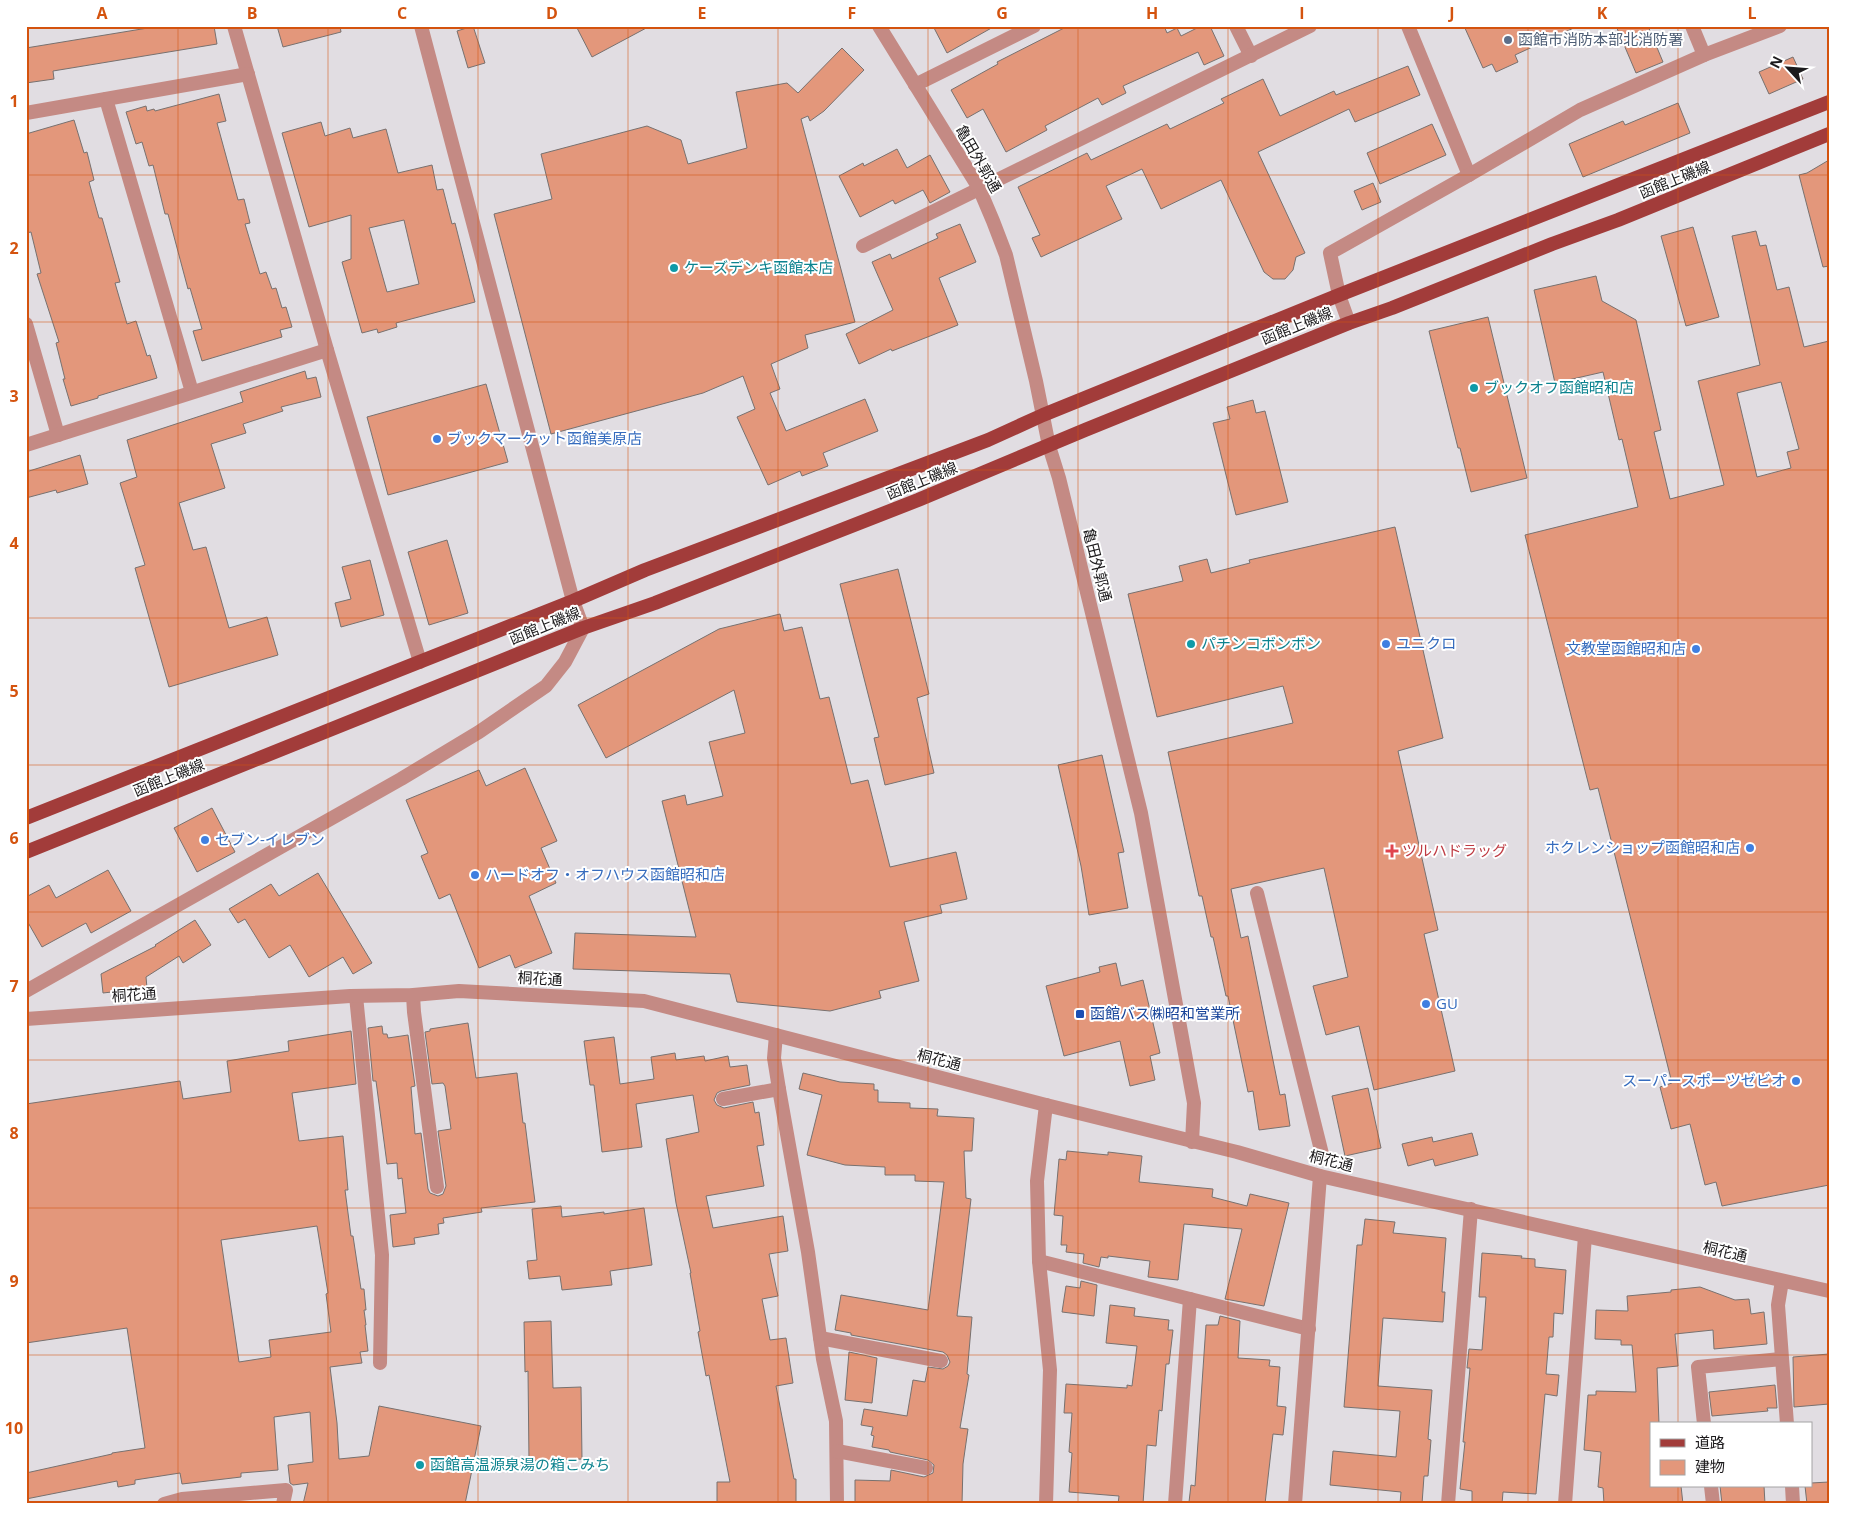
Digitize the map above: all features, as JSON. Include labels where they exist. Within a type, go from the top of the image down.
[{"type":"main road","name":"函館上磯線","points":[[26,818],[573,601],[654,567],[988,440],[1043,415],[1339,295],[1829,102]]},
{"type":"main road","name":"函館上磯線","points":[[26,852],[583,628],[918,500],[1349,323],[1618,220],[1829,134]]},
{"type":"street","points":[[234,26],[327,350],[420,662]]},
{"type":"street","points":[[26,991],[401,779],[478,732],[546,686],[565,662],[583,628],[573,601],[421,26]]},
{"type":"street","name":"亀田外郭通","points":[[878,26],[979,188],[1006,255],[1049,446],[1059,478],[1142,812],[1194,1103],[1192,1142]]},
{"type":"street","points":[[914,85],[1034,26]]},
{"type":"street","points":[[1236,26],[1251,56]]},
{"type":"street","points":[[863,246],[1310,26]]},
{"type":"street","points":[[1408,26],[1470,175]]},
{"type":"street","points":[[1692,26],[1704,55]]},
{"type":"street","points":[[1349,323],[1339,295],[1330,253],[1470,175],[1580,110],[1704,55],[1780,26]]},
{"type":"street","points":[[26,113],[248,74]]},
{"type":"street","points":[[106,99],[192,392]]},
{"type":"street","points":[[26,324],[58,435]]},
{"type":"street","points":[[26,444],[327,350]]},
{"type":"street","points":[[1257,893],[1322,1154]]},
{"type":"street","name":"桐花通","points":[[26,1019],[356,996],[459,992],[644,1001],[1046,1105],[1237,1152],[1320,1176],[1829,1291]]},
{"type":"street","points":[[413,995],[437,1187]]},
{"type":"street","points":[[356,996],[382,1255],[380,1362]]},
{"type":"street","points":[[776,1035],[774,1058],[808,1252],[820,1338],[836,1421],[837,1504]]},
{"type":"street","points":[[723,1099],[779,1089]]},
{"type":"street","points":[[1046,1105],[1037,1181],[1039,1261],[1050,1370],[1046,1504]]},
{"type":"street","points":[[1295,1504],[1320,1176]]},
{"type":"street","points":[[1448,1504],[1471,1209]]},
{"type":"street","points":[[1564,1504],[1585,1236]]},
{"type":"street","points":[[1039,1261],[1309,1330]]},
{"type":"street","points":[[1782,1281],[1778,1305],[1787,1422]]},
{"type":"street","points":[[1175,1504],[1190,1299]]},
{"type":"street","points":[[820,1338],[941,1361]]},
{"type":"street","points":[[1704,1422],[1698,1367],[1781,1359]]},
{"type":"street","points":[[837,1451],[926,1468]]},
{"type":"street","points":[[1712,1488],[1713,1504]]},
{"type":"street","points":[[1792,1488],[1793,1504]]},
{"type":"street","points":[[164,1504],[182,1499],[286,1490],[283,1504]]},
{"type":"building","points":[[160,26],[214,26],[217,44],[53,71],[54,79],[26,83],[26,48]]},
{"type":"building","points":[[277,26],[340,26],[341,32],[283,47]]},
{"type":"building","points":[[473,26],[485,63],[468,68],[457,31]]},
{"type":"building","points":[[576,26],[650,26],[592,57]]},
{"type":"building","points":[[933,26],[995,26],[947,53]]},
{"type":"building","points":[[1068,26],[1164,26],[1167,33],[1177,28],[1181,36],[1201,26],[1210,26],[1224,56],[1204,65],[1198,52],[1123,86],[1126,93],[1102,105],[1098,98],[1045,126],[1047,130],[1006,152],[983,109],[967,118],[951,90],[998,64],[997,62]]},
{"type":"building","name":"函館市消防本部北消防署","points":[[1464,26],[1578,26],[1515,55],[1518,62],[1496,72],[1492,64],[1483,68]]},
{"type":"building","points":[[1616,26],[1648,26],[1663,62],[1636,73]]},
{"type":"building","name":"ケーズデンキ函館本店","points":[[842,48],[864,70],[824,111],[810,121],[808,116],[801,119],[855,322],[805,335],[808,348],[771,364],[780,389],[770,393],[786,431],[865,399],[878,431],[823,453],[828,466],[802,476],[800,471],[768,485],[737,417],[755,409],[743,376],[703,393],[551,434],[494,214],[552,199],[541,154],[647,126],[681,140],[688,164],[747,148],[736,92],[787,83],[798,93]]},
{"type":"building","points":[[1793,57],[1803,79],[1769,94],[1759,72]]},
{"type":"building","points":[[1408,66],[1420,95],[1355,122],[1349,109],[1258,152],[1305,253],[1296,257],[1293,270],[1285,279],[1273,279],[1264,272],[1221,180],[1161,209],[1142,169],[1106,186],[1122,219],[1041,257],[1032,238],[1040,235],[1018,187],[1087,153],[1091,160],[1167,124],[1170,129],[1224,103],[1221,99],[1263,79],[1280,116],[1334,91],[1336,95]]},
{"type":"building","points":[[219,94],[226,121],[217,123],[238,200],[244,199],[250,223],[245,224],[260,274],[266,272],[272,289],[276,288],[282,308],[286,307],[292,327],[280,330],[282,337],[202,361],[193,331],[202,329],[190,288],[188,289],[168,214],[165,214],[153,165],[149,166],[142,142],[136,144],[126,112],[146,106],[147,111],[154,109],[155,111]]},
{"type":"building","points":[[1678,103],[1690,133],[1583,177],[1569,144],[1623,121],[1625,125]]},
{"type":"building","points":[[74,120],[84,153],[87,152],[94,180],[89,182],[99,218],[102,218],[120,282],[115,283],[127,324],[136,321],[147,356],[150,355],[157,378],[71,406],[63,379],[65,379],[56,343],[59,342],[37,274],[41,273],[31,232],[26,233],[26,134]]},
{"type":"building","points":[[321,122],[325,136],[350,128],[353,138],[386,129],[398,173],[432,165],[437,190],[443,189],[452,224],[455,223],[475,302],[396,323],[397,327],[378,333],[377,329],[362,333],[342,262],[351,259],[351,215],[309,227],[282,133]],"holes":[[[404,220],[419,284],[387,292],[369,228]]]},
{"type":"building","points":[[1432,124],[1446,155],[1380,184],[1367,153]]},
{"type":"building","points":[[897,149],[907,168],[930,155],[950,192],[930,203],[923,190],[895,204],[893,200],[860,217],[839,176],[863,163],[864,166]]},
{"type":"building","points":[[1829,160],[1829,266],[1823,267],[1799,175],[1807,173]]},
{"type":"building","points":[[1373,183],[1381,202],[1362,210],[1354,191]]},
{"type":"building","points":[[960,224],[976,262],[939,278],[958,325],[892,351],[891,349],[859,364],[846,334],[893,310],[872,262],[890,254],[892,259],[938,238],[936,234]]},
{"type":"building","points":[[1693,227],[1719,317],[1686,326],[1661,236]]},
{"type":"building","points":[[1756,231],[1760,246],[1766,245],[1777,290],[1789,287],[1804,347],[1829,341],[1829,1185],[1722,1206],[1716,1182],[1705,1185],[1690,1124],[1671,1129],[1660,1087],[1672,1083],[1598,788],[1590,790],[1525,535],[1638,507],[1622,439],[1619,440],[1603,372],[1555,383],[1534,290],[1596,276],[1602,301],[1636,320],[1661,430],[1654,432],[1670,499],[1724,485],[1698,381],[1760,365],[1732,236]],"holes":[[[1781,382],[1799,449],[1787,452],[1791,468],[1757,477],[1737,393]]]},
{"type":"building","name":"ブックオフ函館昭和店","points":[[1488,317],[1527,478],[1471,492],[1429,331]]},
{"type":"building","points":[[305,371],[307,379],[316,377],[321,397],[281,407],[283,411],[243,424],[246,433],[211,444],[225,488],[179,503],[193,550],[206,547],[229,628],[267,617],[278,655],[169,687],[135,568],[145,565],[120,483],[137,477],[127,440],[243,402],[240,392]]},
{"type":"building","name":"ブックマーケット函館美原店","points":[[486,384],[508,462],[388,495],[367,417]]},
{"type":"building","points":[[1253,400],[1256,413],[1265,411],[1288,502],[1236,515],[1213,423],[1230,419],[1227,407]]},
{"type":"building","points":[[80,455],[88,484],[57,493],[56,490],[26,498],[26,472]]},
{"type":"building","points":[[1395,527],[1443,738],[1398,751],[1438,930],[1424,934],[1455,1071],[1374,1090],[1359,1026],[1326,1035],[1313,986],[1348,977],[1324,868],[1231,889],[1241,938],[1248,936],[1280,1095],[1285,1094],[1290,1126],[1259,1130],[1253,1091],[1248,1092],[1228,996],[1226,996],[1202,896],[1199,896],[1168,752],[1293,723],[1283,686],[1157,717],[1128,594],[1183,581],[1179,566],[1207,559],[1211,573],[1250,563],[1249,560]]},
{"type":"building","points":[[447,540],[468,613],[429,625],[408,552]]},
{"type":"building","points":[[370,560],[384,615],[341,627],[335,603],[351,599],[342,567]]},
{"type":"building","points":[[898,569],[929,694],[917,698],[934,773],[885,785],[874,738],[879,737],[840,584]]},
{"type":"building","points":[[780,614],[784,631],[802,627],[820,699],[829,697],[851,784],[868,780],[890,867],[956,852],[967,899],[940,905],[942,913],[904,922],[919,981],[879,991],[881,998],[830,1011],[737,1002],[730,974],[573,969],[575,933],[696,937],[662,801],[685,795],[687,805],[723,796],[709,742],[745,733],[734,690],[606,758],[578,705],[719,629]]},
{"type":"building","points":[[1102,755],[1124,852],[1118,853],[1128,908],[1089,915],[1081,866],[1058,765]]},
{"type":"building","name":"ハードオフ・オフハウス函館昭和店","points":[[525,768],[557,841],[541,848],[556,883],[529,896],[552,953],[515,968],[510,955],[479,968],[450,894],[439,899],[421,856],[428,853],[406,800],[479,770],[486,786]]},
{"type":"building","name":"セブン-イレブン","points":[[212,808],[235,852],[197,872],[174,828]]},
{"type":"building","points":[[108,870],[131,911],[91,933],[86,923],[42,947],[26,919],[26,897],[49,885],[56,898]]},
{"type":"building","points":[[318,873],[372,963],[353,974],[343,957],[309,977],[290,945],[269,958],[245,919],[238,923],[229,909],[271,884],[279,896]]},
{"type":"building","points":[[195,920],[211,945],[183,963],[179,956],[146,977],[147,988],[103,993],[101,974],[156,946]]},
{"type":"building","points":[[1116,963],[1121,986],[1143,980],[1160,1053],[1150,1056],[1155,1080],[1130,1086],[1120,1041],[1064,1056],[1046,986],[1100,972],[1099,967]]},
{"type":"building","points":[[468,1023],[476,1078],[517,1073],[535,1202],[481,1208],[482,1212],[443,1218],[444,1223],[438,1224],[439,1234],[414,1238],[415,1244],[393,1247],[390,1215],[406,1213],[402,1178],[398,1179],[397,1163],[387,1164],[376,1081],[373,1081],[368,1028],[382,1026],[383,1034],[387,1034],[388,1038],[408,1035],[415,1086],[411,1087],[415,1134],[421,1133],[428,1189],[430,1193],[438,1196],[443,1194],[446,1186],[438,1131],[451,1129],[445,1086],[443,1083],[432,1084],[425,1032],[430,1031],[430,1029]]},
{"type":"building","points":[[351,1031],[356,1084],[292,1093],[299,1141],[343,1136],[348,1190],[345,1190],[351,1236],[353,1236],[361,1289],[364,1289],[368,1351],[360,1352],[362,1363],[330,1367],[337,1423],[339,1459],[369,1456],[379,1406],[481,1426],[465,1504],[303,1504],[308,1483],[293,1485],[290,1483],[288,1465],[313,1462],[310,1412],[274,1417],[278,1470],[241,1473],[241,1477],[182,1484],[180,1473],[135,1480],[135,1484],[118,1487],[117,1481],[26,1499],[26,1473],[112,1453],[145,1448],[127,1328],[26,1343],[26,1104],[180,1081],[183,1099],[231,1092],[227,1061],[289,1051],[288,1041]],"holes":[[[317,1226],[328,1293],[326,1294],[331,1332],[269,1340],[271,1357],[239,1362],[221,1240]]]},
{"type":"building","points":[[614,1037],[620,1084],[654,1079],[651,1057],[675,1053],[676,1060],[704,1056],[705,1061],[728,1056],[730,1067],[747,1065],[750,1085],[721,1091],[717,1093],[714,1100],[717,1105],[724,1108],[753,1102],[755,1113],[759,1112],[764,1145],[757,1146],[764,1186],[706,1196],[713,1228],[783,1216],[788,1251],[769,1254],[778,1296],[762,1299],[770,1340],[786,1338],[793,1383],[776,1386],[794,1479],[796,1479],[796,1504],[717,1504],[717,1482],[730,1482],[709,1375],[706,1376],[698,1332],[700,1331],[691,1273],[676,1203],[666,1139],[699,1132],[693,1095],[636,1104],[642,1147],[602,1152],[594,1085],[590,1085],[584,1041]]},
{"type":"building","points":[[803,1073],[840,1082],[874,1084],[874,1090],[878,1090],[878,1102],[910,1103],[910,1108],[938,1109],[937,1116],[974,1118],[972,1151],[964,1151],[966,1198],[971,1199],[957,1316],[972,1317],[967,1374],[969,1375],[960,1428],[968,1429],[963,1464],[962,1504],[855,1504],[855,1480],[890,1481],[891,1470],[924,1477],[933,1473],[934,1465],[928,1460],[872,1447],[874,1436],[871,1435],[873,1427],[861,1425],[864,1409],[907,1416],[913,1380],[925,1382],[928,1367],[943,1369],[950,1362],[947,1355],[943,1352],[851,1335],[851,1333],[835,1330],[841,1295],[928,1310],[944,1182],[915,1181],[915,1175],[885,1175],[885,1167],[845,1165],[807,1155],[822,1095],[799,1089]]},
{"type":"building","points":[[1368,1088],[1381,1148],[1345,1156],[1332,1096]]},
{"type":"building","points":[[1472,1133],[1478,1155],[1435,1166],[1433,1159],[1408,1166],[1402,1144],[1432,1137],[1433,1142]]},
{"type":"building","points":[[1067,1151],[1108,1155],[1108,1152],[1142,1156],[1139,1182],[1213,1189],[1212,1197],[1247,1206],[1250,1194],[1289,1203],[1264,1306],[1225,1299],[1242,1229],[1184,1224],[1178,1280],[1148,1277],[1150,1261],[1108,1256],[1108,1258],[1101,1257],[1099,1267],[1083,1263],[1084,1254],[1066,1252],[1067,1245],[1061,1245],[1063,1216],[1054,1215],[1059,1159],[1066,1160]]},
{"type":"building","points":[[561,1206],[562,1217],[604,1212],[604,1214],[644,1208],[652,1265],[610,1271],[612,1285],[562,1290],[560,1276],[529,1279],[527,1261],[537,1260],[532,1209]]},
{"type":"building","points":[[1365,1219],[1395,1222],[1393,1233],[1446,1238],[1442,1292],[1445,1292],[1443,1322],[1383,1318],[1378,1386],[1432,1390],[1428,1439],[1431,1440],[1428,1476],[1424,1476],[1422,1504],[1400,1504],[1401,1492],[1330,1485],[1333,1451],[1396,1457],[1400,1411],[1344,1407],[1357,1245],[1362,1245]]},
{"type":"building","points":[[1482,1253],[1522,1256],[1521,1258],[1535,1259],[1535,1267],[1566,1270],[1563,1314],[1554,1313],[1553,1337],[1549,1337],[1546,1374],[1559,1375],[1557,1396],[1545,1394],[1536,1494],[1503,1492],[1502,1504],[1472,1504],[1472,1491],[1460,1489],[1470,1368],[1467,1368],[1469,1349],[1482,1350],[1486,1297],[1479,1297]]},
{"type":"building","points":[[1081,1281],[1097,1285],[1094,1316],[1062,1312],[1066,1286],[1080,1288]]},
{"type":"building","points":[[1700,1287],[1735,1300],[1749,1299],[1751,1314],[1764,1312],[1767,1344],[1714,1349],[1713,1330],[1675,1334],[1678,1366],[1657,1368],[1659,1422],[1650,1422],[1650,1488],[1681,1488],[1683,1504],[1604,1504],[1603,1488],[1598,1487],[1601,1452],[1584,1450],[1588,1395],[1596,1395],[1596,1391],[1636,1392],[1632,1345],[1621,1345],[1621,1340],[1595,1339],[1596,1310],[1628,1311],[1627,1296],[1671,1292],[1671,1290]]},
{"type":"building","points":[[1110,1305],[1135,1308],[1134,1316],[1169,1320],[1168,1330],[1173,1330],[1169,1364],[1166,1364],[1162,1411],[1159,1410],[1156,1446],[1147,1445],[1143,1504],[1118,1504],[1119,1496],[1069,1492],[1072,1453],[1069,1452],[1072,1413],[1064,1413],[1066,1384],[1127,1388],[1127,1385],[1132,1386],[1137,1346],[1106,1343]]},
{"type":"building","points":[[1220,1316],[1240,1321],[1238,1358],[1270,1360],[1269,1366],[1280,1367],[1277,1406],[1286,1407],[1283,1435],[1273,1434],[1265,1504],[1194,1504],[1189,1502],[1191,1485],[1195,1486],[1206,1325],[1218,1325]]},
{"type":"building","points":[[551,1321],[553,1388],[581,1387],[582,1459],[529,1461],[528,1371],[525,1372],[524,1322]]},
{"type":"building","points":[[849,1352],[877,1358],[872,1403],[845,1400]]},
{"type":"building","points":[[1829,1354],[1829,1404],[1794,1407],[1793,1357]]},
{"type":"building","points":[[1775,1385],[1777,1408],[1767,1408],[1768,1411],[1712,1416],[1709,1392]]},
{"type":"building","points":[[1829,1482],[1829,1504],[1807,1504],[1805,1488],[1812,1488],[1812,1483]]},
{"type":"building","points":[[1720,1488],[1764,1488],[1765,1504],[1722,1504]]},
{"type":"place","name":"函館市消防本部北消防署","points":[[1508,40]]},
{"type":"place","name":"ケーズデンキ函館本店","points":[[674,268]]},
{"type":"place","name":"ブックオフ函館昭和店","points":[[1474,388]]},
{"type":"place","name":"ブックマーケット函館美原店","points":[[437,439]]},
{"type":"place","name":"パチンコボンボン","points":[[1191,644]]},
{"type":"place","name":"ユニクロ","points":[[1386,644]]},
{"type":"place","name":"文教堂函館昭和店","points":[[1696,649]]},
{"type":"place","name":"セブン-イレブン","points":[[205,840]]},
{"type":"place","name":"ホクレンショップ函館昭和店","points":[[1750,848]]},
{"type":"place","name":"ツルハドラッグ","points":[[1392,851]]},
{"type":"place","name":"ハードオフ・オフハウス函館昭和店","points":[[475,875]]},
{"type":"place","name":"GU","points":[[1426,1004]]},
{"type":"place","name":"函館バス㈱昭和営業所","points":[[1080,1014]]},
{"type":"place","name":"スーパースポーツゼビオ","points":[[1796,1081]]},
{"type":"place","name":"函館高温源泉湯の箱こみち","points":[[420,1465]]}]
